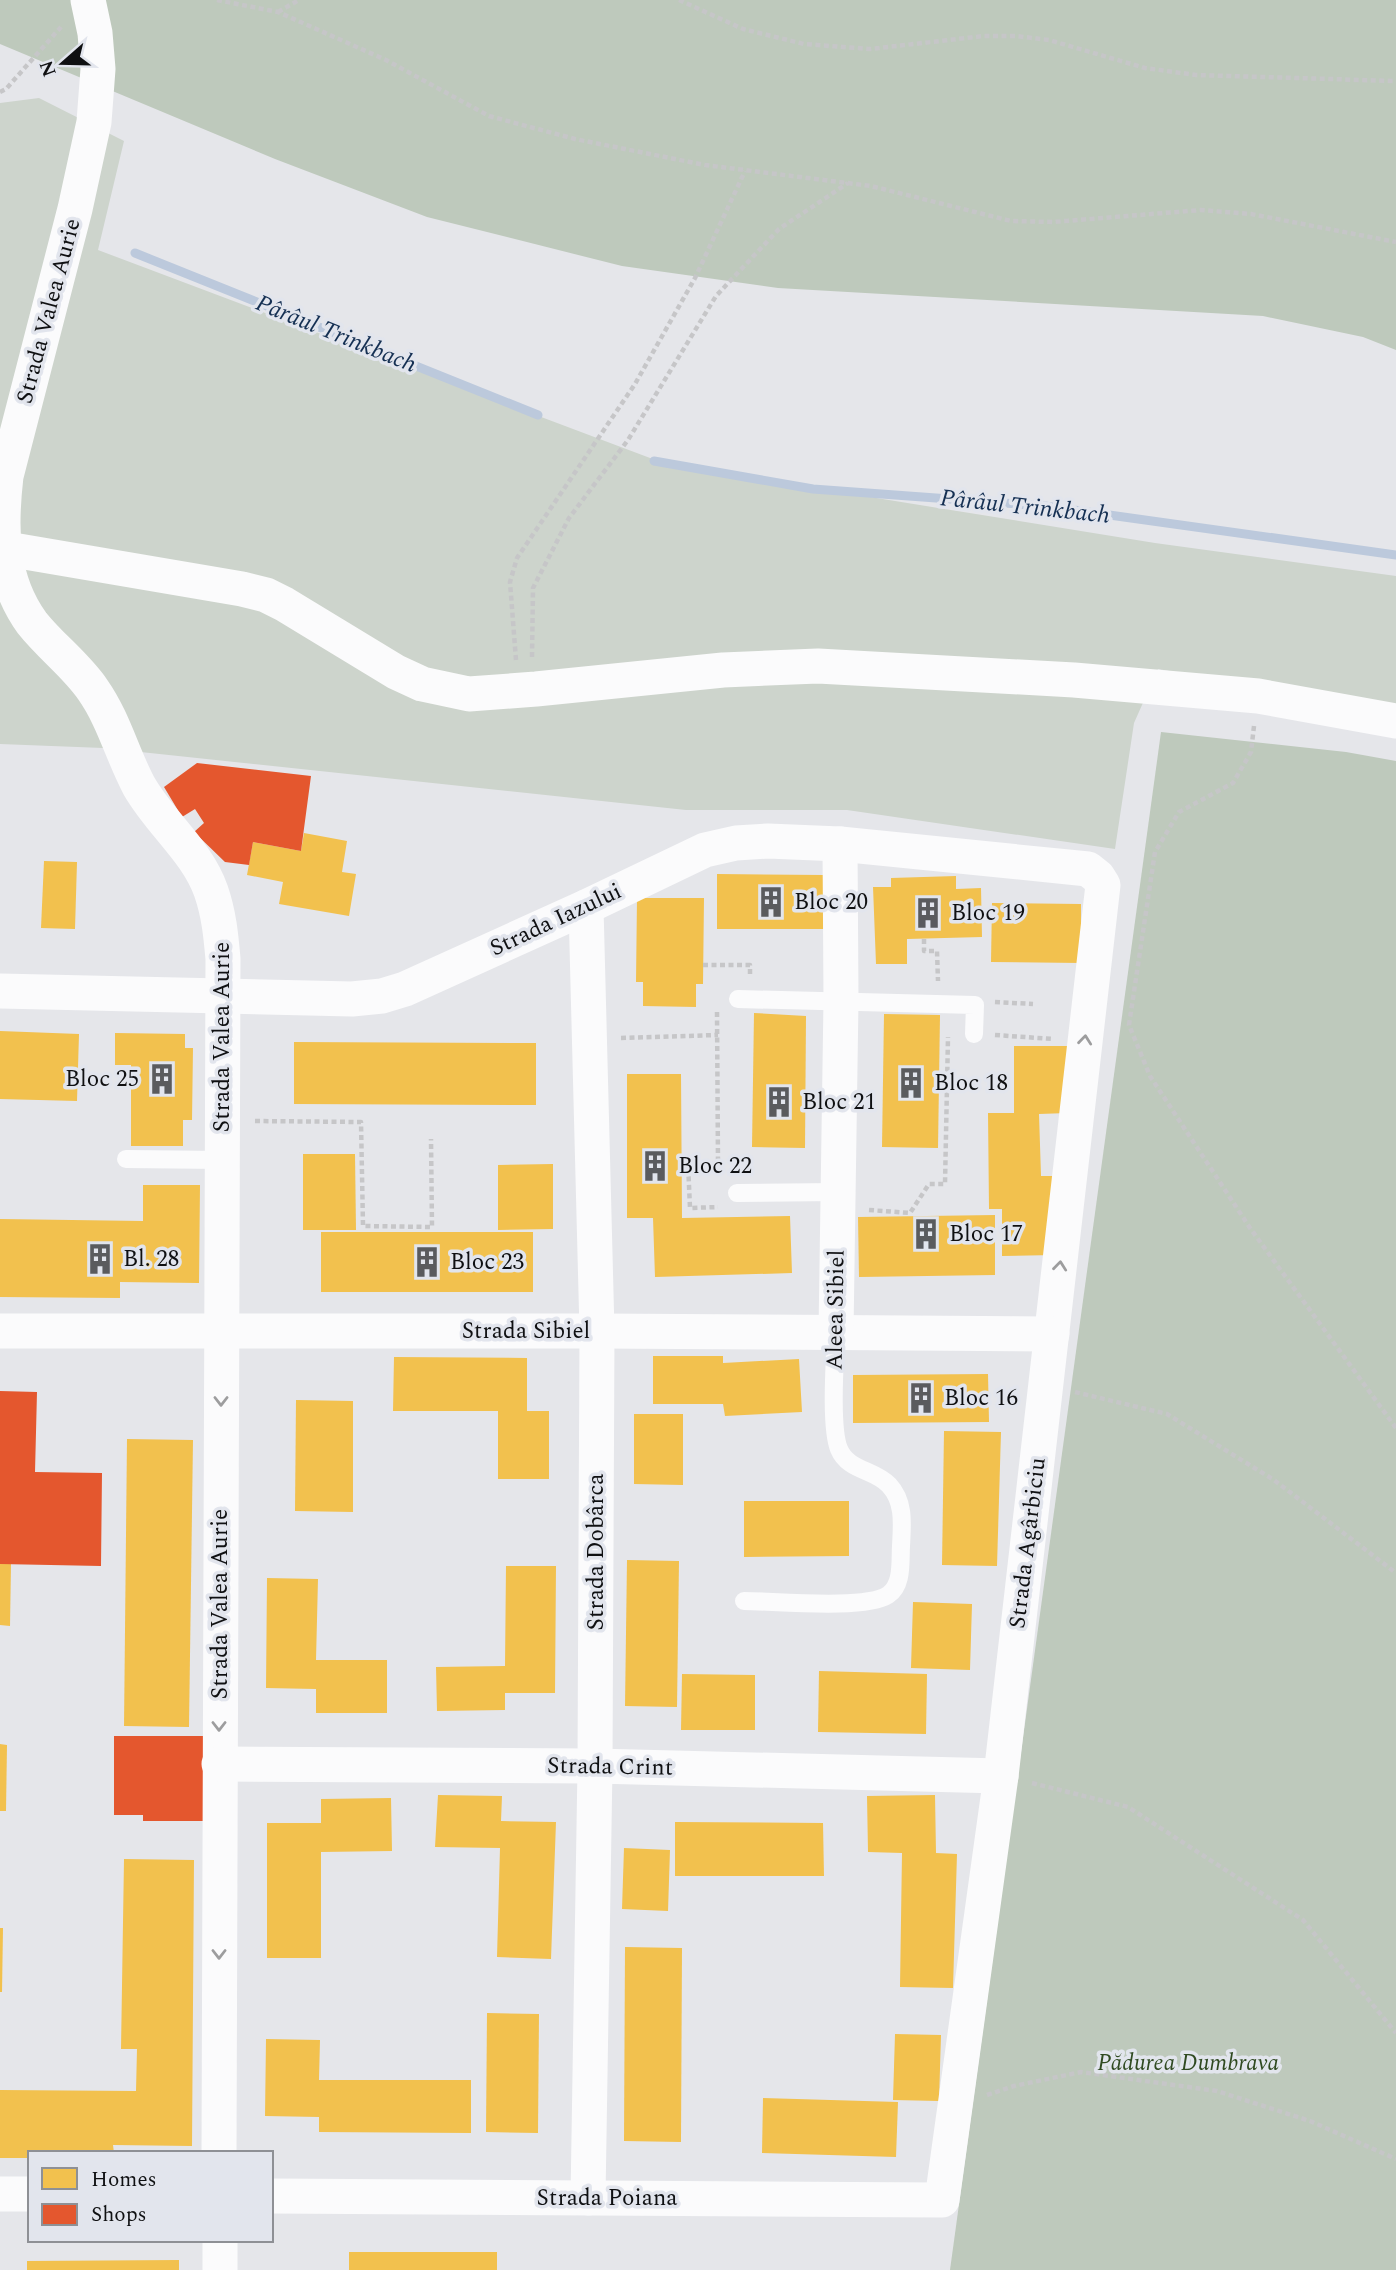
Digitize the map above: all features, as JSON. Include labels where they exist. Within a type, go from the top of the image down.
[{"type":"street","name":"Strada Valea Aurie","points":[[79,9],[98,69],[94,122],[81,186],[6,476],[1,502],[1,548],[11,587],[21,606],[33,624],[77,669],[93,690],[110,718],[139,786],[159,817],[196,864],[210,889],[220,926],[223,1121],[219,2151]]},
{"type":"street","points":[[1,548],[266,595],[396,672],[422,684],[469,694],[723,670],[818,666],[1074,680],[1258,696],[1396,721]]},
{"type":"street","name":"Strada Iazului","points":[[0,991],[352,999],[382,996],[405,989],[705,850],[736,843],[768,841],[840,844],[1088,869],[1103,885]]},
{"type":"street","name":"Aleea Sibiel","points":[[836,1332],[841,1000],[840,844]]},
{"type":"street","name":"Strada Agârbiciu","points":[[942,2200],[1001,1776],[1103,885]]},
{"type":"street","name":"Strada Dobârca","points":[[586,907],[597,1331],[595,1766],[588,2197]]},
{"type":"street","name":"Strada Sibiel","points":[[0,1331],[1052,1334]]},
{"type":"street","name":"Strada Crint","points":[[219,1763],[595,1766],[1001,1776]]},
{"type":"street","points":[[0,2194],[28,2194]]},
{"type":"street","name":"Strada Poiana","points":[[273,2196],[942,2200]]},
{"type":"street","points":[[220,2242],[220,2270]]},
{"type":"lane","points":[[744,993],[975,1005],[974,1034]]},
{"type":"lane","points":[[126,1160],[222,1160]]},
{"type":"lane","points":[[730,1195],[838,1192]]},
{"type":"lane","name":"Aleea Sibiel","points":[[744,1601],[861,1603],[888,1595],[899,1580],[902,1509],[890,1486],[871,1472],[848,1464],[839,1449],[835,1427],[836,1332]]},
{"type":"path","points":[[217,0],[278,12],[386,60],[489,116],[575,139],[745,171],[871,186],[1011,221],[1053,222],[1201,210],[1251,214],[1396,242]]},
{"type":"path","points":[[278,12],[299,0]]},
{"type":"path","points":[[679,0],[743,29],[804,44],[870,49],[984,36],[1016,36],[1049,40],[1145,68],[1196,75],[1396,81]]},
{"type":"path","points":[[0,92],[6,89],[79,9]]},
{"type":"path","points":[[536,689],[516,659],[510,582],[517,558],[635,384],[695,278],[745,171]]},
{"type":"path","points":[[536,689],[531,645],[533,588],[569,518],[628,440],[716,296],[779,229],[848,183]]},
{"type":"path","points":[[1258,696],[1251,752],[1233,783],[1179,812],[1155,852],[1129,1025],[1150,1076],[1250,1228],[1396,1428]]},
{"type":"path","points":[[923,939],[924,951],[937,951],[938,988]]},
{"type":"path","points":[[703,965],[750,965],[744,993]]},
{"type":"path","points":[[717,1000],[718,1164],[688,1163],[690,1208],[723,1207],[730,1195]]},
{"type":"path","points":[[869,1210],[910,1213],[929,1184],[945,1184],[948,1033],[1085,1041]]},
{"type":"path","points":[[620,1038],[718,1035]]},
{"type":"path","points":[[223,1121],[361,1122],[362,1226],[432,1227],[431,1139]]},
{"type":"path","points":[[1046,1385],[1167,1414],[1274,1480],[1396,1573]]},
{"type":"path","points":[[1001,1776],[1128,1807],[1303,1920],[1396,2034]]},
{"type":"path","points":[[955,2107],[1014,2086],[1081,2072],[1217,2091],[1310,2121],[1396,2159]]},
{"type":"shaded area","points":[[39,98],[124,141],[98,250],[666,464],[1155,543],[1396,576],[1396,711],[1158,669],[1134,723],[1115,849],[847,810],[686,810],[103,748],[0,744],[0,103]]},
{"type":"green space","points":[[0,0],[1396,0],[1396,350],[1363,337],[1263,316],[778,288],[622,266],[427,217],[275,159],[0,44]]},
{"type":"green space","name":"Pădurea Dumbrava","points":[[1161,732],[1346,752],[1396,761],[1396,2270],[950,2270]]},
{"type":"building: Homes","points":[[304,833],[347,841],[342,872],[356,874],[349,916],[279,904],[283,882],[247,875],[253,842],[301,851]]},
{"type":"building: Homes","points":[[44,861],[77,862],[75,929],[41,928]]},
{"type":"building: Homes","name":"Bloc 20","points":[[717,874],[824,875],[824,929],[717,929]]},
{"type":"building: Homes","name":"Bloc 19","points":[[956,876],[956,889],[981,888],[982,937],[907,939],[907,964],[876,964],[873,887],[891,887],[891,878]]},
{"type":"building: Homes","points":[[637,898],[704,898],[703,984],[696,984],[696,1007],[643,1006],[643,982],[636,982]]},
{"type":"building: Homes","points":[[992,903],[1081,904],[1081,963],[991,962]]},
{"type":"building: Homes","name":"Bloc 21","points":[[754,1013],[806,1016],[805,1148],[752,1147]]},
{"type":"building: Homes","name":"Bloc 18","points":[[884,1014],[940,1015],[938,1148],[882,1147]]},
{"type":"building: Homes","points":[[0,1031],[79,1034],[77,1101],[0,1099]]},
{"type":"building: Homes","name":"Bloc 25","points":[[115,1033],[185,1034],[185,1048],[193,1048],[192,1120],[183,1120],[183,1146],[131,1146],[131,1065],[115,1065]]},
{"type":"building: Homes","points":[[294,1042],[536,1043],[536,1105],[294,1104]]},
{"type":"building: Homes","points":[[1014,1046],[1067,1046],[1068,1113],[1039,1114],[1041,1176],[1053,1176],[1054,1255],[1002,1256],[1002,1209],[989,1209],[988,1113],[1014,1113]]},
{"type":"building: Homes","name":"Bloc 22","points":[[627,1074],[681,1074],[682,1218],[790,1216],[792,1273],[655,1277],[653,1218],[627,1218]]},
{"type":"building: Homes","points":[[303,1154],[355,1154],[356,1230],[303,1230]]},
{"type":"building: Homes","points":[[553,1164],[553,1229],[498,1230],[498,1165]]},
{"type":"building: Homes","name":"Bl. 28","points":[[143,1185],[200,1185],[199,1283],[120,1282],[120,1298],[0,1297],[0,1219],[143,1221]]},
{"type":"building: Homes","name":"Bloc 17","points":[[995,1215],[995,1275],[859,1277],[858,1217]]},
{"type":"building: Homes","name":"Bloc 23","points":[[321,1232],[533,1232],[533,1292],[321,1292]]},
{"type":"building: Homes","points":[[653,1356],[723,1356],[723,1363],[799,1359],[802,1412],[725,1416],[723,1404],[653,1404]]},
{"type":"building: Homes","points":[[394,1357],[527,1358],[527,1411],[549,1411],[549,1479],[498,1479],[498,1411],[393,1411]]},
{"type":"building: Homes","name":"Bloc 16","points":[[988,1374],[989,1422],[853,1423],[853,1375]]},
{"type":"building: Homes","points":[[296,1400],[353,1401],[353,1512],[295,1511]]},
{"type":"building: Homes","points":[[634,1414],[683,1414],[683,1485],[634,1484]]},
{"type":"building: Homes","points":[[944,1431],[1001,1432],[997,1566],[942,1565]]},
{"type":"building: Homes","points":[[127,1439],[193,1440],[189,1727],[124,1726]]},
{"type":"building: Homes","points":[[744,1501],[849,1501],[849,1556],[744,1557]]},
{"type":"building: Homes","points":[[627,1560],[679,1561],[677,1707],[625,1706]]},
{"type":"building: Homes","points":[[0,1564],[11,1564],[10,1626],[0,1625]]},
{"type":"building: Homes","points":[[506,1566],[556,1566],[555,1693],[505,1693],[505,1710],[437,1711],[436,1667],[505,1666]]},
{"type":"building: Homes","points":[[267,1578],[318,1579],[316,1660],[387,1660],[387,1713],[316,1713],[316,1689],[266,1688]]},
{"type":"building: Homes","points":[[913,1602],[972,1604],[970,1670],[911,1668]]},
{"type":"building: Homes","points":[[819,1671],[927,1674],[926,1734],[818,1732]]},
{"type":"building: Homes","points":[[682,1674],[755,1675],[755,1730],[681,1730]]},
{"type":"building: Homes","points":[[0,1744],[7,1745],[6,1811],[0,1811]]},
{"type":"building: Homes","points":[[438,1795],[502,1796],[501,1821],[556,1822],[551,1959],[497,1957],[500,1848],[435,1847]]},
{"type":"building: Homes","points":[[935,1795],[936,1853],[957,1854],[953,1988],[900,1987],[902,1853],[868,1852],[867,1796]]},
{"type":"building: Homes","points":[[391,1798],[392,1851],[321,1852],[321,1958],[267,1958],[267,1823],[321,1823],[321,1799]]},
{"type":"building: Homes","points":[[675,1822],[823,1823],[824,1876],[675,1876]]},
{"type":"building: Homes","points":[[624,1848],[670,1850],[668,1911],[622,1909]]},
{"type":"building: Homes","points":[[124,1859],[194,1860],[192,2146],[113,2145],[114,2151],[28,2151],[28,2158],[0,2158],[0,2090],[136,2091],[137,2049],[121,2049]]},
{"type":"building: Homes","points":[[0,1928],[3,1928],[2,1992],[0,1992]]},
{"type":"building: Homes","points":[[625,1947],[682,1948],[681,2142],[624,2141]]},
{"type":"building: Homes","points":[[487,2013],[539,2014],[538,2133],[486,2132]]},
{"type":"building: Homes","points":[[895,2034],[941,2035],[939,2101],[893,2100]]},
{"type":"building: Homes","points":[[266,2039],[320,2040],[319,2080],[471,2080],[471,2133],[319,2132],[319,2117],[265,2116]]},
{"type":"building: Homes","points":[[763,2098],[898,2102],[896,2157],[762,2153]]},
{"type":"building: Homes","points":[[349,2252],[497,2252],[497,2270],[349,2270]]},
{"type":"building: Homes","points":[[179,2260],[179,2270],[27,2270],[27,2261]]},
{"type":"building: Shops","points":[[197,763],[311,776],[301,851],[253,842],[249,865],[225,862],[194,832],[204,823],[195,809],[182,817],[164,787]]},
{"type":"building: Shops","points":[[0,1391],[37,1392],[35,1472],[102,1473],[101,1566],[0,1564]]},
{"type":"building: Shops","points":[[114,1736],[204,1736],[205,1821],[143,1821],[143,1815],[114,1815]]},
{"type":"waterway","name":"Pârâul Trinkbach","points":[[135,253],[538,415]]},
{"type":"waterway","name":"Pârâul Trinkbach","points":[[654,461],[813,489],[1045,506],[1396,555]]},
{"type":"place","name":"Bloc 20","points":[[771,902]]},
{"type":"place","name":"Bloc 19","points":[[928,913]]},
{"type":"place","name":"Bloc 25","points":[[162,1079]]},
{"type":"place","name":"Bloc 18","points":[[911,1083]]},
{"type":"place","name":"Bloc 21","points":[[779,1102]]},
{"type":"place","name":"Bloc 22","points":[[655,1166]]},
{"type":"place","name":"Bloc 17","points":[[926,1234]]},
{"type":"place","name":"Bl. 28","points":[[100,1259]]},
{"type":"place","name":"Bloc 23","points":[[427,1262]]},
{"type":"place","name":"Bloc 16","points":[[921,1398]]}]
